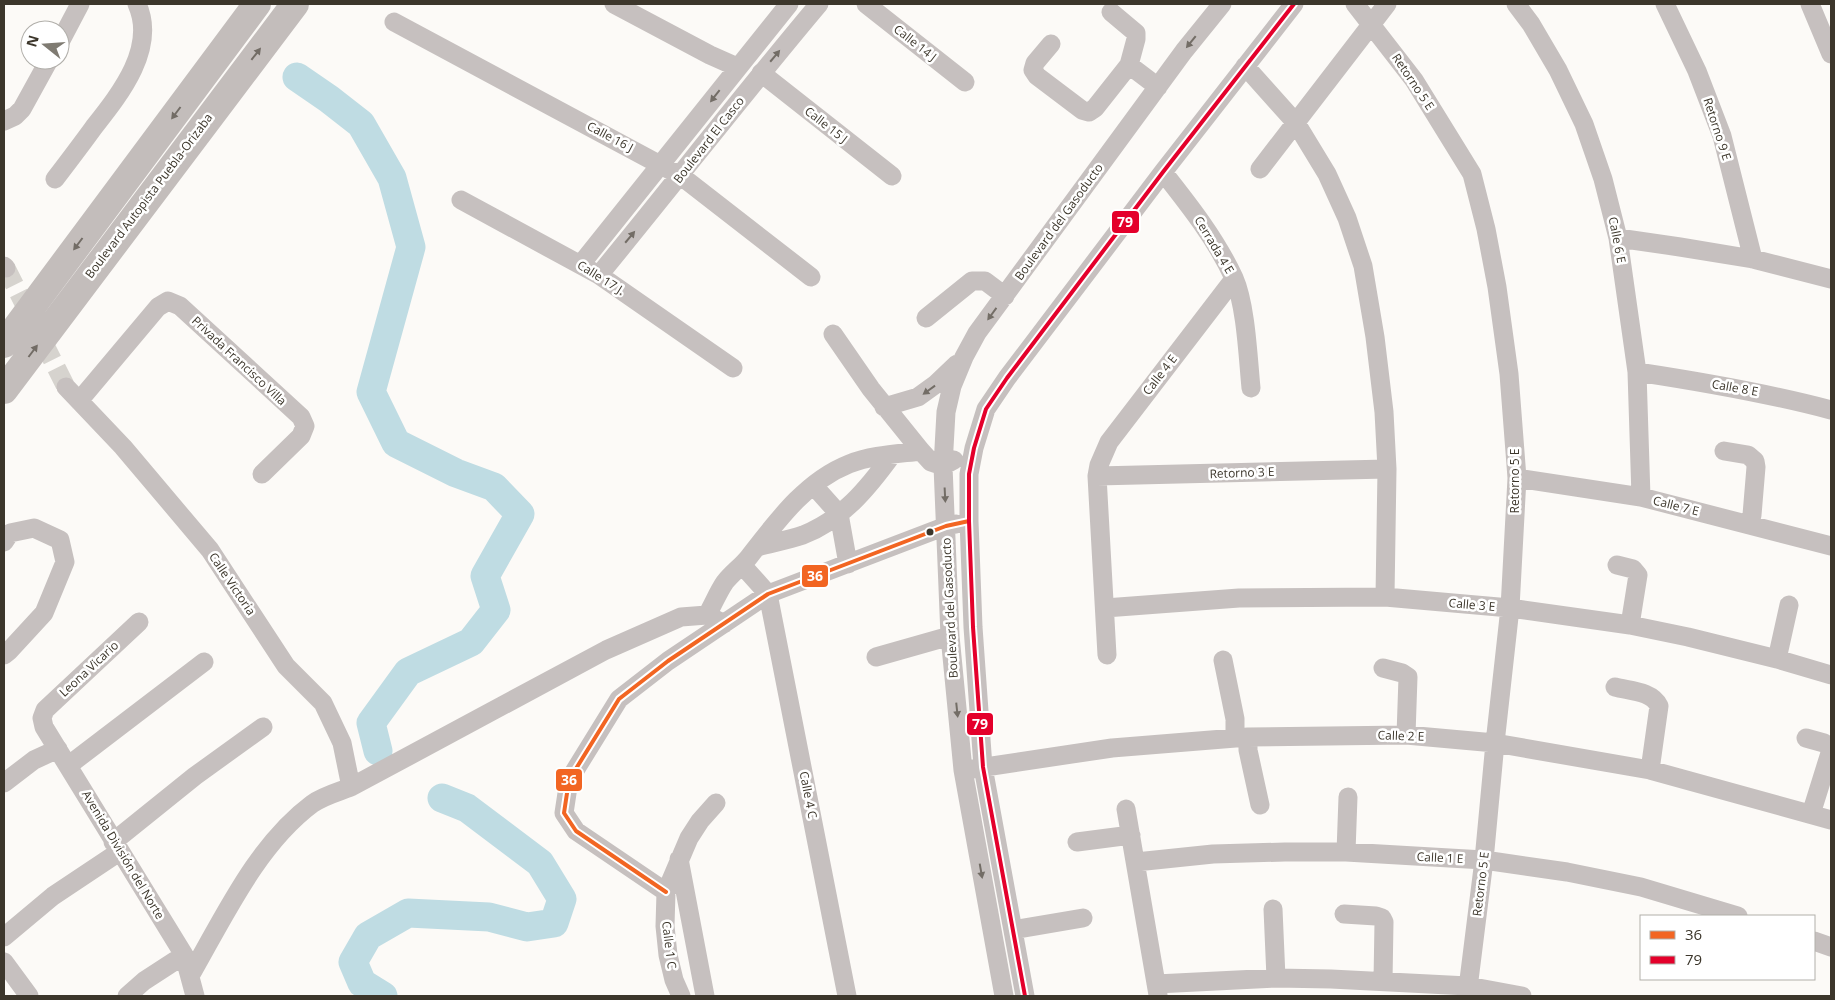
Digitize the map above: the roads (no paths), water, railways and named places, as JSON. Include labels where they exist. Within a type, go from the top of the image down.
[{"type":"highway","points":[[4,344],[257,4]]},
{"type":"highway","name":"Boulevard Autopista Puebla-Orizaba","points":[[4,390],[295,4]]},
{"type":"street","points":[[70,23],[80,4]]},
{"type":"street","points":[[55,179],[121,93],[139,54],[143,37],[141,12],[137,4]]},
{"type":"street","points":[[614,4],[710,55],[737,67]]},
{"type":"street","name":"Boulevard El Casco","points":[[581,264],[789,4]]},
{"type":"street","name":"Boulevard El Casco","points":[[600,275],[681,176],[761,73],[819,4]]},
{"type":"street","name":"Calle 14 J","points":[[866,4],[964,82]]},
{"type":"street","name":"Boulevard del Gasoducto","points":[[1004,996],[963,770],[950,636],[943,466],[946,412],[952,386],[964,356],[977,333],[1158,87],[1222,4]]},
{"type":"street","name":"Boulevard del Gasoducto","points":[[1025,996],[983,767],[973,627],[969,521],[969,474],[974,448],[986,409],[1007,378],[1163,172],[1294,4]]},
{"type":"street","name":"Retorno 5 E","points":[[1355,4],[1414,80],[1472,174],[1486,229],[1497,287],[1509,374],[1517,478],[1510,608],[1484,860],[1468,991]]},
{"type":"street","points":[[1260,169],[1387,4]]},
{"type":"street","name":"Calle 6 E","points":[[1516,4],[1531,24],[1558,70],[1584,124],[1603,178],[1618,238],[1637,372],[1641,497]]},
{"type":"street","name":"Retorno 9 E","points":[[1665,4],[1697,71],[1722,136],[1753,259]]},
{"type":"street","points":[[1810,4],[1831,54]]},
{"type":"street","points":[[1051,44],[1036,63],[1033,70],[1037,76],[1082,110],[1089,112],[1095,108],[1129,65],[1136,39],[1136,33],[1111,12]]},
{"type":"street","name":"Calle 16 J","points":[[394,22],[681,176],[811,277]]},
{"type":"street","points":[[1129,65],[1158,87]]},
{"type":"street","points":[[1245,66],[1296,123],[1327,174],[1347,218],[1363,266],[1375,337],[1384,412],[1387,469],[1385,597]]},
{"type":"street","points":[[4,121],[15,116],[22,109],[43,70]]},
{"type":"street","name":"Calle 15 J","points":[[761,73],[892,176]]},
{"type":"street","name":"Cerrada 4 E","points":[[1163,172],[1196,215],[1234,279],[1246,340],[1251,388]]},
{"type":"street","name":"Calle 17 J.","points":[[461,200],[600,275],[733,368]]},
{"type":"street","points":[[1618,238],[1753,259],[1831,279]]},
{"type":"street","name":"Calle 4 E","points":[[1097,476],[1099,465],[1109,442],[1234,279]]},
{"type":"street","points":[[926,318],[972,281],[985,281],[1005,296]]},
{"type":"street","name":"Privada Francisco Villa","points":[[79,401],[158,307],[168,301],[180,306],[301,417],[305,426],[301,436],[262,474]]},
{"type":"street","points":[[833,334],[884,407],[931,462],[943,466],[974,448]]},
{"type":"street","points":[[884,407],[918,397],[936,384],[964,356]]},
{"type":"street","name":"Calle 8 E","points":[[1637,372],[1738,388],[1831,410]]},
{"type":"street","name":"Calle Victoria","points":[[66,387],[124,447],[210,550],[286,666],[323,703],[342,743],[351,787]]},
{"type":"street","points":[[707,616],[726,581],[742,566],[782,515],[829,474],[849,464],[870,458],[921,451]]},
{"type":"street","points":[[1724,451],[1748,455],[1755,461],[1752,515],[1749,525]]},
{"type":"street","points":[[757,547],[802,535],[821,526],[839,514],[858,499],[892,455]]},
{"type":"street","name":"Retorno 3 E","points":[[1097,476],[1387,469]]},
{"type":"street","points":[[1097,476],[1107,655]]},
{"type":"street","name":"Calle 7 E","points":[[1517,478],[1641,497],[1831,546]]},
{"type":"street","points":[[814,486],[839,514],[848,564]]},
{"type":"street","points":[[666,892],[576,831],[564,813],[569,780],[619,699],[668,660],[768,594],[946,526],[969,521]]},
{"type":"street","points":[[4,542],[10,533],[34,528],[60,540],[65,562],[44,613],[9,652],[4,655]]},
{"type":"street","points":[[1617,565],[1633,569],[1638,575],[1630,625]]},
{"type":"street","points":[[742,566],[768,594]]},
{"type":"street","name":"Calle 4 C","points":[[768,594],[847,996]]},
{"type":"street","name":"Calle 3 E","points":[[1105,608],[1239,598],[1385,597],[1510,608],[1630,625],[1688,637],[1777,659],[1831,675]]},
{"type":"street","points":[[1777,659],[1789,605]]},
{"type":"street","points":[[190,976],[258,859],[288,825],[313,803],[351,787],[606,650],[681,618],[707,616],[724,624]]},
{"type":"street","name":"Leona Vicario","points":[[42,718],[45,710],[139,622]]},
{"type":"street","points":[[876,657],[950,636]]},
{"type":"street","points":[[1224,660],[1235,719],[1248,750],[1260,805]]},
{"type":"street","points":[[69,766],[204,662]]},
{"type":"street","points":[[1383,668],[1402,673],[1408,678],[1406,736]]},
{"type":"street","points":[[1615,687],[1648,695],[1656,699],[1659,706],[1650,770]]},
{"type":"street","name":"Avenida División del Norte","points":[[42,718],[44,727],[184,955],[195,996]]},
{"type":"street","points":[[4,936],[116,847],[195,776],[263,726]]},
{"type":"street","name":"Calle 2 E","points":[[963,770],[1112,748],[1241,737],[1406,736],[1495,743],[1650,770],[1831,820]]},
{"type":"street","points":[[1806,738],[1824,743],[1829,747],[1830,754],[1811,814]]},
{"type":"street","points":[[4,783],[34,760],[58,749]]},
{"type":"street","points":[[1346,852],[1348,797]]},
{"type":"street","name":"Calle 1 C","points":[[681,996],[674,980],[668,955],[664,926],[666,892],[679,858],[694,830],[716,803]]},
{"type":"street","points":[[1126,809],[1157,990],[1276,978],[1383,981],[1522,996]]},
{"type":"street","points":[[1078,842],[1131,835]]},
{"type":"street","name":"Calle 1 E","points":[[1136,862],[1213,854],[1346,852],[1484,860],[1566,872],[1641,888],[1735,915]]},
{"type":"street","points":[[679,858],[705,996]]},
{"type":"street","points":[[1273,909],[1276,978]]},
{"type":"street","points":[[1344,914],[1382,918],[1384,922],[1383,981]]},
{"type":"street","points":[[1012,930],[1083,918]]},
{"type":"street","points":[[1815,941],[1831,947]]},
{"type":"street","points":[[127,996],[144,981],[184,955]]},
{"type":"street","points":[[4,962],[29,996]]},
{"type":"waterway","points":[[297,77],[361,124],[392,178],[411,247],[371,392],[396,443],[456,473],[494,487],[520,514],[485,576],[496,610],[471,642],[408,672],[371,723],[378,751]]},
{"type":"waterway","points":[[383,996],[362,983],[353,962],[368,936],[408,913],[489,917],[527,927],[554,923],[562,899],[540,863],[467,808],[442,798]]},
{"type":"tunnel","points":[[6,268],[66,387]]}]
